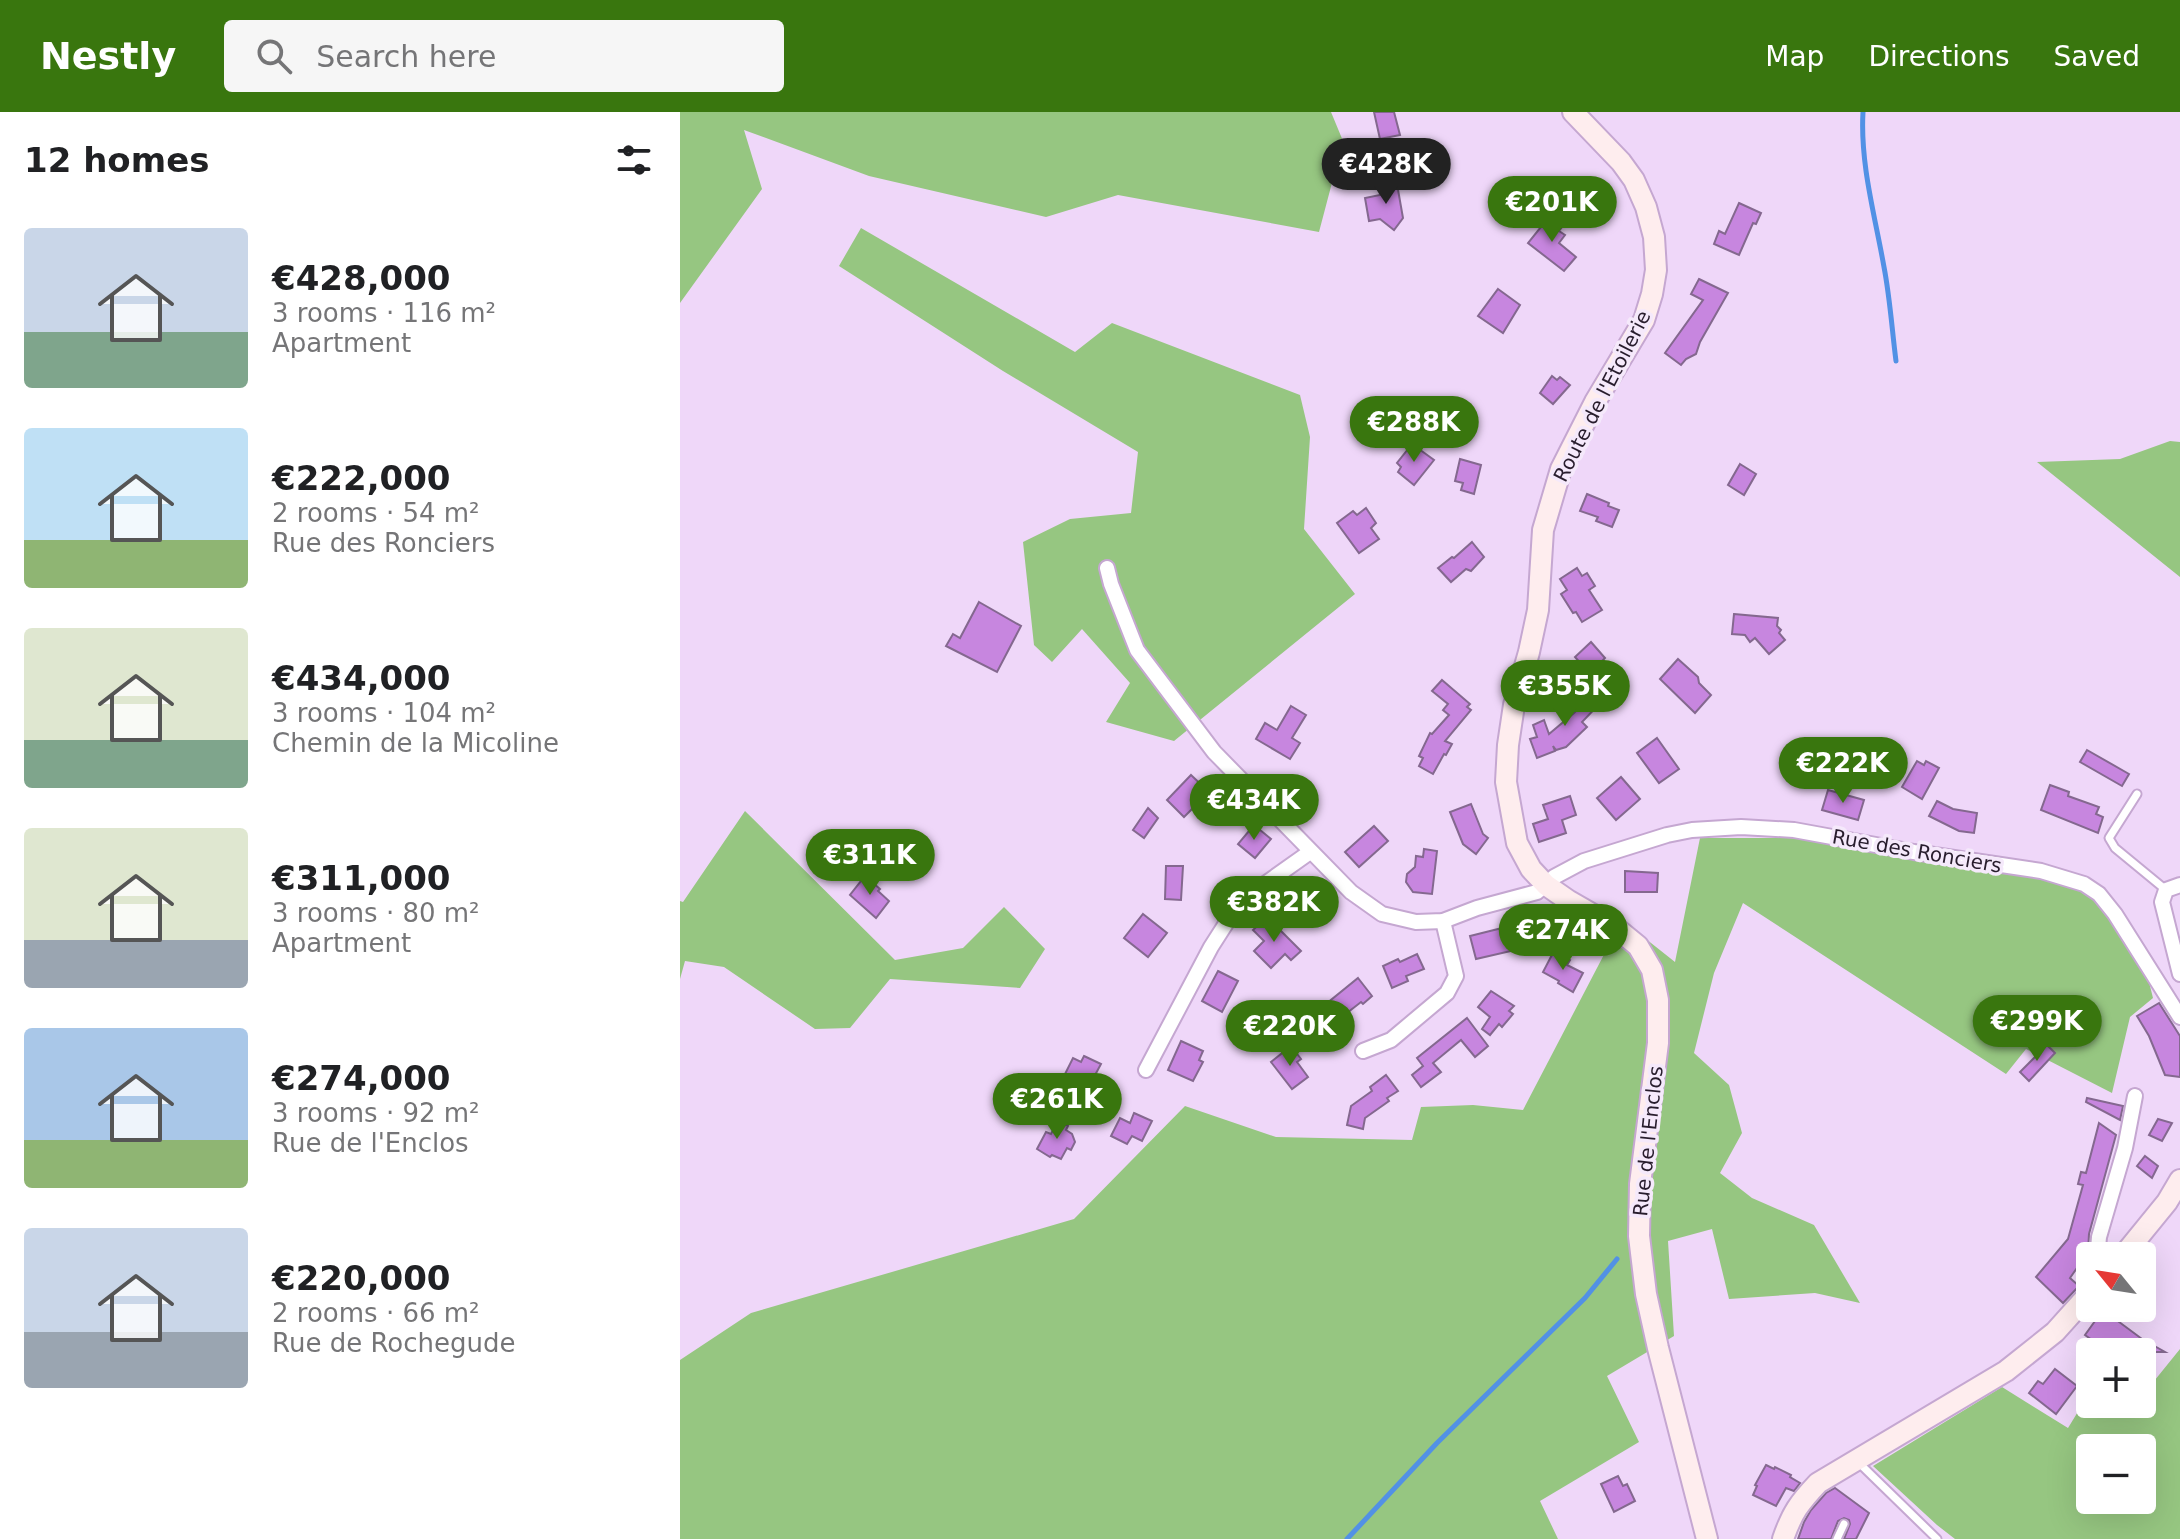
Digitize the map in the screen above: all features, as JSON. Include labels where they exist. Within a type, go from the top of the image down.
[{"type":"street","name":"Route de l'Etoilerie","points":[[1546,885],[1531,869],[1517,843],[1506,782],[1514,705],[1538,610],[1543,530],[1561,469],[1595,402],[1644,320],[1656,270],[1654,237],[1634,180],[1573,112]]},
{"type":"street","points":[[1107,568],[1137,650],[1214,752],[1351,892],[1382,914],[1416,922],[1443,921],[1456,976],[1447,993],[1391,1040],[1363,1051]]},
{"type":"street","name":"Rue des Ronciers","points":[[1443,921],[1537,892],[1554,877],[1584,861],[1632,844],[1692,830],[1741,827],[1794,830],[2041,871],[2084,884],[2099,894],[2115,914],[2178,1008]]},
{"type":"street","points":[[1146,1070],[1211,947],[1234,911],[1248,896],[1310,852]]},
{"type":"street","name":"Rue de l'Enclos","points":[[1546,885],[1616,928],[1638,946],[1652,970],[1658,1000],[1658,1043],[1640,1184],[1639,1236],[1646,1294],[1707,1539]]},
{"type":"street","points":[[2173,887],[2163,895],[2162,902],[2180,974]]},
{"type":"street","points":[[2099,1242],[2125,1148],[2135,1096]]},
{"type":"street","points":[[2134,1242],[2167,1202],[2180,1180]]},
{"type":"street","points":[[1783,1539],[1791,1515],[1818,1483],[2006,1371],[2055,1332],[2076,1309]]},
{"type":"lane","points":[[2137,794],[2109,838],[2115,848],[2173,887]]},
{"type":"lane","points":[[1857,1460],[1937,1539]]},
{"type":"lane","points":[[1837,1539],[1844,1524]]},
{"type":"green space","points":[[680,112],[1331,112],[1343,141],[1319,232],[1118,195],[1046,217],[869,176],[744,130],[762,189],[680,303]]},
{"type":"green space","points":[[861,228],[1075,352],[1112,323],[1300,395],[1310,437],[1304,529],[1355,594],[1174,741],[1106,722],[1130,683],[1082,629],[1052,662],[1034,645],[1023,542],[1070,519],[1131,513],[1138,452],[1003,371],[839,266]]},
{"type":"green space","points":[[2170,441],[2180,442],[2180,577],[2037,462],[2120,459]]},
{"type":"green space","points":[[745,811],[895,960],[963,948],[1004,907],[1045,949],[1020,988],[890,979],[850,1028],[815,1029],[724,967],[685,961],[680,979],[680,901],[683,902]]},
{"type":"green space","points":[[1700,838],[1798,838],[2043,876],[2094,897],[2148,978],[2153,998],[2130,1017],[2112,1093],[2026,1049],[2006,1074],[1743,903],[1714,973],[1694,1053],[1729,1085],[1742,1133],[1720,1173],[1752,1198],[1814,1225],[1860,1303],[1815,1293],[1729,1299],[1712,1229],[1668,1241],[1674,1336],[1607,1376],[1639,1442],[1540,1501],[1558,1539],[680,1539],[680,1360],[751,1313],[1074,1219],[1185,1106],[1276,1137],[1412,1140],[1421,1107],[1473,1105],[1523,1110],[1622,920],[1675,962]]},
{"type":"green space","points":[[2180,1349],[2180,1539],[1955,1539],[1873,1466],[2002,1387],[2068,1428],[2076,1415],[2076,1418],[2156,1418],[2156,1379]]},
{"type":"building","points":[[1374,112],[1394,112],[1400,135],[1380,139]]},
{"type":"building","points":[[1397,184],[1403,218],[1394,230],[1380,219],[1369,221],[1365,198],[1380,195],[1379,187]]},
{"type":"building","points":[[1739,203],[1761,213],[1756,224],[1753,223],[1739,255],[1714,244],[1719,231],[1725,234]]},
{"type":"building","points":[[1549,217],[1562,227],[1559,231],[1565,235],[1559,243],[1576,257],[1564,271],[1528,243]]},
{"type":"building","points":[[1699,279],[1728,293],[1696,354],[1681,365],[1665,353],[1703,300],[1691,294]]},
{"type":"building","points":[[1498,289],[1520,305],[1503,333],[1478,316]]},
{"type":"building","points":[[1552,376],[1557,380],[1560,377],[1570,385],[1553,404],[1540,393]]},
{"type":"building","points":[[1412,444],[1434,460],[1414,485],[1398,472],[1401,467],[1397,463]]},
{"type":"building","points":[[1460,459],[1481,465],[1474,494],[1461,490],[1463,483],[1455,481]]},
{"type":"building","points":[[1740,464],[1756,474],[1744,495],[1728,485]]},
{"type":"building","points":[[1587,494],[1619,510],[1612,527],[1596,521],[1598,517],[1580,511]]},
{"type":"building","points":[[1366,508],[1376,523],[1371,528],[1379,539],[1359,553],[1337,523],[1353,511],[1357,515]]},
{"type":"building","points":[[1472,542],[1484,557],[1471,571],[1466,569],[1451,582],[1438,568]]},
{"type":"building","points":[[1577,568],[1582,576],[1587,573],[1595,586],[1589,590],[1602,610],[1582,622],[1561,594],[1567,590],[1560,579]]},
{"type":"building","points":[[979,602],[1021,626],[997,672],[946,646],[953,634],[960,638]]},
{"type":"building","points":[[1734,614],[1778,618],[1779,633],[1785,640],[1769,654],[1755,638],[1750,642],[1745,635],[1732,634]]},
{"type":"building","points":[[1591,642],[1612,671],[1598,683],[1575,657]]},
{"type":"building","points":[[1678,659],[1698,677],[1699,683],[1711,695],[1695,713],[1660,679]]},
{"type":"building","points":[[1442,680],[1470,704],[1467,707],[1471,710],[1445,741],[1452,744],[1433,774],[1419,766],[1423,758],[1419,756],[1430,733],[1449,715],[1443,710],[1448,704],[1432,691]]},
{"type":"building","points":[[1599,688],[1607,696],[1582,722],[1587,727],[1566,747],[1556,750],[1553,746],[1555,751],[1537,758],[1530,739],[1537,737],[1533,725],[1544,720],[1549,734]]},
{"type":"building","points":[[1291,706],[1306,715],[1292,738],[1300,743],[1290,759],[1256,739],[1265,723],[1277,730]]},
{"type":"building","points":[[1657,738],[1679,769],[1659,783],[1637,753]]},
{"type":"building","points":[[2087,750],[2129,774],[2122,786],[2080,762]]},
{"type":"building","points":[[1917,761],[1924,765],[1926,761],[1939,768],[1922,799],[1902,787]]},
{"type":"building","points":[[1191,775],[1209,792],[1184,817],[1167,800]]},
{"type":"building","points":[[1621,777],[1640,799],[1616,820],[1597,798]]},
{"type":"building","points":[[2050,785],[2069,792],[2068,796],[2099,807],[2096,814],[2103,817],[2098,833],[2041,810]]},
{"type":"building","points":[[1828,790],[1864,800],[1858,820],[1822,810]]},
{"type":"building","points":[[1570,796],[1576,815],[1562,820],[1566,833],[1539,842],[1533,824],[1548,819],[1543,805]]},
{"type":"building","points":[[1937,801],[1953,809],[1977,813],[1974,833],[1959,831],[1929,816]]},
{"type":"building","points":[[1471,804],[1483,834],[1488,838],[1476,854],[1463,844],[1450,812]]},
{"type":"building","points":[[1148,808],[1158,818],[1144,838],[1133,830]]},
{"type":"building","points":[[1254,825],[1271,839],[1255,858],[1238,844]]},
{"type":"building","points":[[1374,826],[1388,841],[1359,867],[1345,852]]},
{"type":"building","points":[[1424,849],[1437,851],[1432,894],[1413,892],[1406,882],[1407,874],[1415,867],[1416,856],[1423,857]]},
{"type":"building","points":[[1166,866],[1183,866],[1181,900],[1165,899]]},
{"type":"building","points":[[1625,871],[1658,873],[1657,892],[1625,892]]},
{"type":"building","points":[[865,876],[889,901],[876,918],[850,895]]},
{"type":"building","points":[[1143,914],[1167,933],[1148,957],[1124,938]]},
{"type":"building","points":[[1267,917],[1301,951],[1291,960],[1285,954],[1271,968],[1254,951],[1264,941],[1253,930]]},
{"type":"building","points":[[1522,923],[1528,947],[1476,959],[1470,936]]},
{"type":"building","points":[[1554,951],[1570,960],[1567,965],[1583,973],[1573,992],[1543,972]]},
{"type":"building","points":[[1417,954],[1424,969],[1406,976],[1408,981],[1392,988],[1383,966]]},
{"type":"building","points":[[1218,971],[1238,981],[1222,1012],[1202,1001]]},
{"type":"building","points":[[1358,978],[1372,996],[1338,1020],[1326,1004]]},
{"type":"building","points":[[1491,991],[1514,1006],[1509,1011],[1513,1014],[1490,1035],[1482,1029],[1490,1017],[1478,1007]]},
{"type":"building","points":[[2159,1003],[2180,1036],[2180,1077],[2165,1075],[2137,1016]]},
{"type":"building","points":[[1467,1018],[1488,1046],[1475,1057],[1461,1040],[1433,1063],[1441,1072],[1421,1087],[1412,1075],[1423,1066],[1417,1058]]},
{"type":"building","points":[[1181,1041],[1203,1051],[1199,1060],[1203,1062],[1193,1081],[1168,1070]]},
{"type":"building","points":[[2047,1045],[2055,1053],[2029,1081],[2020,1072]]},
{"type":"building","points":[[1291,1046],[1301,1059],[1297,1062],[1308,1077],[1292,1089],[1271,1062]]},
{"type":"building","points":[[1084,1056],[1101,1064],[1091,1093],[1079,1087],[1074,1096],[1058,1088],[1073,1058],[1081,1062]]},
{"type":"building","points":[[1386,1075],[1398,1091],[1365,1118],[1363,1129],[1347,1125],[1351,1106],[1372,1091],[1370,1087]]},
{"type":"building","points":[[2087,1098],[2123,1106],[2120,1120],[2086,1102]]},
{"type":"building","points":[[1134,1113],[1152,1121],[1142,1141],[1132,1136],[1127,1144],[1111,1136],[1120,1118],[1130,1123]]},
{"type":"building","points":[[2158,1119],[2172,1123],[2162,1141],[2149,1135]]},
{"type":"building","points":[[1058,1120],[1068,1126],[1066,1130],[1075,1142],[1061,1159],[1037,1149],[1046,1132],[1051,1134]]},
{"type":"building","points":[[2099,1123],[2116,1135],[2089,1242],[2076,1242],[2076,1269],[2070,1278],[2076,1283],[2076,1289],[2063,1303],[2036,1277],[2068,1239],[2083,1185],[2078,1184],[2081,1172],[2086,1173]]},
{"type":"building","points":[[2145,1156],[2158,1166],[2152,1178],[2137,1166]]},
{"type":"building","points":[[2094,1322],[2119,1322],[2141,1338],[2089,1338],[2085,1335]]},
{"type":"building","points":[[2055,1369],[2076,1387],[2056,1414],[2029,1393],[2038,1381],[2043,1384]]},
{"type":"building","points":[[1766,1465],[1791,1475],[1800,1483],[1794,1491],[1786,1488],[1776,1506],[1753,1495]]},
{"type":"building","points":[[1618,1476],[1623,1486],[1627,1484],[1635,1501],[1614,1512],[1601,1484]]},
{"type":"building","points":[[1835,1488],[1869,1513],[1856,1539],[1844,1539],[1850,1524],[1844,1518],[1838,1521],[1831,1539],[1798,1539],[1811,1510]]},
{"type":"waterway","points":[[1863,112],[1866,170],[1886,279],[1896,361]]},
{"type":"waterway","points":[[1347,1539],[1437,1443],[1585,1298],[1617,1259]]}]
